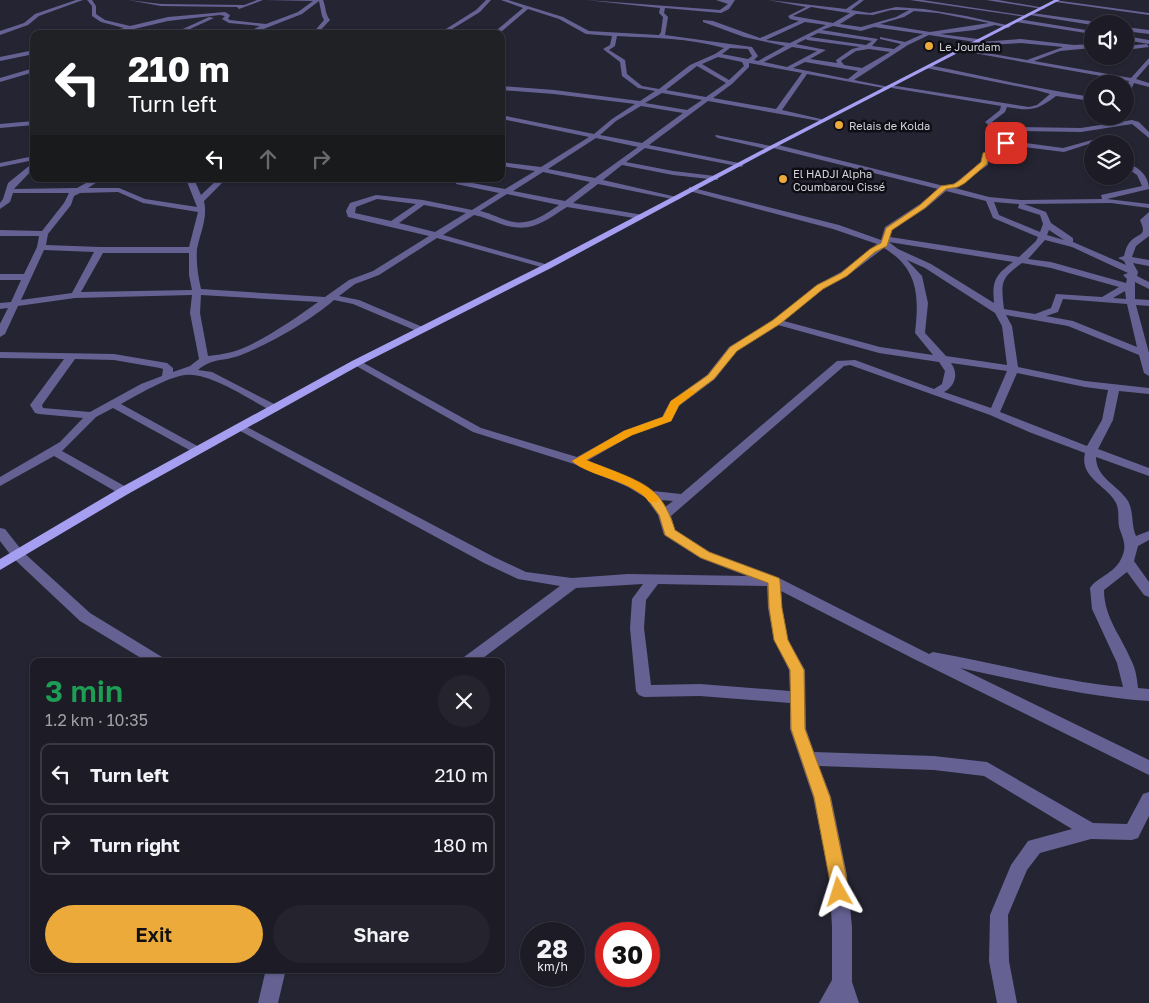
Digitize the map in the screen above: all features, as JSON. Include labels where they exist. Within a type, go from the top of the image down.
[{"type":"main road","points":[[0,565],[196,450],[356,363],[548,266],[772,147],[1057,0]]},
{"type":"street","points":[[0,33],[26,24],[37,14],[81,0]]},
{"type":"street","points":[[88,0],[94,6],[95,16],[103,21],[131,29],[157,17],[224,13],[228,15],[226,19],[229,21]]},
{"type":"street","points":[[130,0],[153,4],[245,6]]},
{"type":"street","points":[[180,30],[261,0]]},
{"type":"street","points":[[267,0],[319,0]]},
{"type":"street","points":[[254,30],[300,13],[319,0]]},
{"type":"street","points":[[318,30],[327,20],[324,16],[324,7],[319,0]]},
{"type":"street","points":[[447,30],[478,11],[489,0]]},
{"type":"street","points":[[504,0],[567,22],[588,33],[663,37],[750,48],[755,56],[748,61],[747,66],[730,83],[716,91],[709,99],[688,112],[566,204],[536,224],[528,226],[496,220],[487,215],[422,202],[376,196],[353,205],[350,211],[351,215],[394,223],[436,237],[548,266]]},
{"type":"street","points":[[588,0],[620,1],[662,8],[721,12]]},
{"type":"street","points":[[718,0],[732,2]]},
{"type":"street","points":[[770,0],[854,13],[880,13],[891,6]]},
{"type":"street","points":[[912,0],[932,1],[1025,17],[1084,23]]},
{"type":"street","points":[[988,0],[1043,8]]},
{"type":"street","points":[[1057,0],[1149,14]]},
{"type":"street","points":[[854,13],[848,10],[860,1],[868,4]]},
{"type":"street","points":[[732,2],[721,12],[704,20],[720,24],[725,29],[761,40],[831,52]]},
{"type":"street","points":[[153,4],[157,17],[165,27]]},
{"type":"street","points":[[877,6],[891,6],[1008,26]]},
{"type":"street","points":[[937,15],[953,6]]},
{"type":"street","points":[[811,7],[790,16],[792,18],[861,29],[880,38]]},
{"type":"street","points":[[501,30],[526,8]]},
{"type":"street","points":[[662,8],[664,10],[661,13],[666,17],[664,32],[661,36],[663,37]]},
{"type":"street","points":[[818,13],[827,9]]},
{"type":"street","points":[[861,29],[883,21],[896,19],[912,10]]},
{"type":"street","points":[[760,62],[854,13]]},
{"type":"street","points":[[761,40],[811,16]]},
{"type":"street","points":[[1025,17],[1084,31]]},
{"type":"street","points":[[208,19],[265,25]]},
{"type":"street","points":[[896,19],[907,22]]},
{"type":"street","points":[[850,80],[906,44],[940,29],[975,28],[997,24]]},
{"type":"street","points":[[874,25],[974,42],[1021,41],[1084,46]]},
{"type":"street","points":[[934,25],[940,29]]},
{"type":"street","points":[[842,66],[838,61],[847,54],[854,50],[866,48],[898,29]]},
{"type":"street","points":[[1134,30],[1149,32]]},
{"type":"street","points":[[818,31],[880,38],[906,44]]},
{"type":"street","points":[[615,34],[612,46],[606,49],[623,62],[624,75],[640,87],[778,111],[822,121]]},
{"type":"street","points":[[807,38],[897,51]]},
{"type":"street","points":[[1134,40],[1149,44]]},
{"type":"street","points":[[1134,46],[1149,44]]},
{"type":"street","points":[[0,482],[64,444],[92,414],[112,403],[194,368],[204,360],[236,354],[298,321],[352,282],[376,273],[436,237],[503,192],[595,136],[614,120],[660,91],[692,66],[716,55],[728,47],[726,46]]},
{"type":"street","points":[[1028,62],[1041,56],[1074,47]]},
{"type":"street","points":[[789,68],[823,50]]},
{"type":"street","points":[[960,50],[1099,75]]},
{"type":"street","points":[[0,59],[30,53]]},
{"type":"street","points":[[839,53],[847,54]]},
{"type":"street","points":[[716,55],[890,87],[1030,109],[1036,108],[1055,94]]},
{"type":"street","points":[[805,60],[863,70]]},
{"type":"street","points":[[1134,79],[1149,60]]},
{"type":"street","points":[[698,64],[730,83]]},
{"type":"street","points":[[928,67],[1037,88],[1055,94],[1084,98]]},
{"type":"street","points":[[0,80],[30,71]]},
{"type":"street","points":[[778,111],[806,71]]},
{"type":"street","points":[[1141,72],[1149,74]]},
{"type":"street","points":[[1134,81],[1149,85]]},
{"type":"street","points":[[505,88],[562,92],[583,97],[641,103],[688,112]]},
{"type":"street","points":[[1004,106],[1003,110],[988,122],[998,128],[1000,132],[997,140],[1005,146],[1064,150],[1084,144]]},
{"type":"street","points":[[505,118],[739,165]]},
{"type":"street","points":[[1134,122],[1137,122],[1149,136]]},
{"type":"street","points":[[0,126],[30,123]]},
{"type":"street","points":[[578,461],[628,433],[667,419],[674,404],[711,377],[734,349],[777,322],[820,287],[844,274],[886,241],[888,229],[923,206],[944,188],[956,186],[985,163],[986,155],[1005,146],[1018,128],[1081,130],[1105,125]]},
{"type":"street","points":[[1097,135],[1109,125]]},
{"type":"street","points":[[718,136],[772,147],[989,199],[1044,208],[1064,202],[1142,191],[1149,174]]},
{"type":"street","points":[[0,165],[30,159]]},
{"type":"street","points":[[620,163],[672,173],[715,178]]},
{"type":"street","points":[[505,165],[540,169],[677,198]]},
{"type":"street","points":[[0,207],[7,200],[11,185],[30,168]]},
{"type":"street","points":[[1134,170],[1140,174],[1146,184]]},
{"type":"street","points":[[0,334],[25,277],[41,247],[44,234],[68,203],[71,195],[93,182]]},
{"type":"street","points":[[191,182],[201,205]]},
{"type":"street","points":[[204,360],[195,313],[197,292],[193,275],[193,250],[201,205],[220,182]]},
{"type":"street","points":[[459,182],[640,217]]},
{"type":"street","points":[[692,189],[886,241],[1023,260],[1077,271],[1096,279],[1131,279],[1149,286]]},
{"type":"street","points":[[10,191],[119,190],[143,201],[201,205]]},
{"type":"street","points":[[989,199],[996,216],[1044,237],[1075,245],[1114,262],[1131,279]]},
{"type":"street","points":[[1064,202],[1112,201],[1149,206]]},
{"type":"street","points":[[394,223],[422,202]]},
{"type":"street","points":[[994,413],[1012,369],[1007,326],[999,311],[997,290],[1001,275],[1014,264],[1023,260],[1040,244],[1047,224],[1044,208]]},
{"type":"street","points":[[1149,214],[1144,220],[1148,229],[1147,233],[1132,245],[1127,259],[1131,279],[1131,302],[1149,373]]},
{"type":"street","points":[[1047,224],[1064,237],[1084,247],[1149,264]]},
{"type":"street","points":[[0,233],[44,234]]},
{"type":"street","points":[[886,241],[917,276],[923,303],[920,333],[928,345],[944,360],[950,370],[947,386],[935,393]]},
{"type":"street","points":[[41,247],[100,250],[193,250]]},
{"type":"street","points":[[75,295],[100,250]]},
{"type":"street","points":[[873,250],[894,250],[928,266],[999,311],[1070,322],[1144,353]]},
{"type":"street","points":[[999,258],[1014,264]]},
{"type":"street","points":[[0,277],[25,277]]},
{"type":"street","points":[[1104,300],[1131,279]]},
{"type":"street","points":[[0,306],[75,295],[197,292],[331,299],[356,302],[422,330]]},
{"type":"street","points":[[1037,316],[1055,310],[1059,296],[1149,303]]},
{"type":"street","points":[[777,322],[879,350],[1012,369],[1149,392]]},
{"type":"street","points":[[0,355],[114,357],[163,365],[168,368],[167,378]]},
{"type":"street","points":[[72,356],[36,405],[39,411],[92,414]]},
{"type":"street","points":[[664,515],[841,363],[851,362],[994,413],[1033,430],[1149,472]]},
{"type":"street","points":[[356,363],[477,430],[578,461],[632,484],[650,495],[664,515],[669,532],[705,555],[774,581],[919,655],[1149,768]]},
{"type":"street","points":[[182,372],[208,374],[274,408]]},
{"type":"street","points":[[1114,387],[1110,414],[1102,433],[1091,450],[1090,464],[1101,481],[1114,492],[1126,509],[1126,528],[1132,544],[1127,562],[1114,579],[1097,588],[1096,602],[1108,633],[1125,664],[1132,694]]},
{"type":"street","points":[[112,403],[196,450]]},
{"type":"street","points":[[239,427],[523,576],[572,583],[628,579],[774,581]]},
{"type":"street","points":[[54,451],[124,491]]},
{"type":"street","points":[[650,495],[686,498]]},
{"type":"street","points":[[0,532],[18,555],[85,617],[152,658]]},
{"type":"street","points":[[1132,544],[1149,535]]},
{"type":"street","points":[[1127,562],[1149,592]]},
{"type":"street","points":[[655,579],[639,599],[637,628],[644,691],[700,690],[798,698]]},
{"type":"street","points":[[774,581],[775,608],[781,640],[797,670],[798,729],[822,797],[838,875],[842,927],[842,982],[849,1003]]},
{"type":"street","points":[[473,658],[537,609],[560,594],[572,583]]},
{"type":"street","points":[[919,655],[969,663],[1117,694],[1149,695]]},
{"type":"street","points":[[808,758],[934,763],[987,769],[1091,831]]},
{"type":"street","points":[[1007,1003],[999,961],[999,915],[1020,866],[1034,847],[1091,831],[1132,832],[1149,799]]},
{"type":"street","points":[[268,1003],[275,973]]},
{"type":"street","points":[[829,1003],[842,982]]},
{"type":"slow traffic","points":[[653,499],[650,495],[632,484],[578,461],[628,433],[667,419],[674,404],[691,392]]},
{"type":"place","name":"Le Jourdam","points":[[929,46]]},
{"type":"place","name":"Relais de Kolda","points":[[839,125]]},
{"type":"place","name":"El HADJI Alpha Coumbarou Cissé","points":[[783,179]]},
{"type":"route","points":[[839,892],[838,875],[822,797],[798,729],[797,670],[781,640],[775,608],[774,581],[705,555],[669,532],[664,515],[650,495],[632,484],[578,461],[628,433],[667,419],[674,404],[711,377],[734,349],[777,322],[820,287],[844,274],[873,250],[884,244],[887,239],[888,229],[923,206],[944,188],[956,186],[962,182],[985,163],[986,155],[1004,148],[1006,143]]}]
